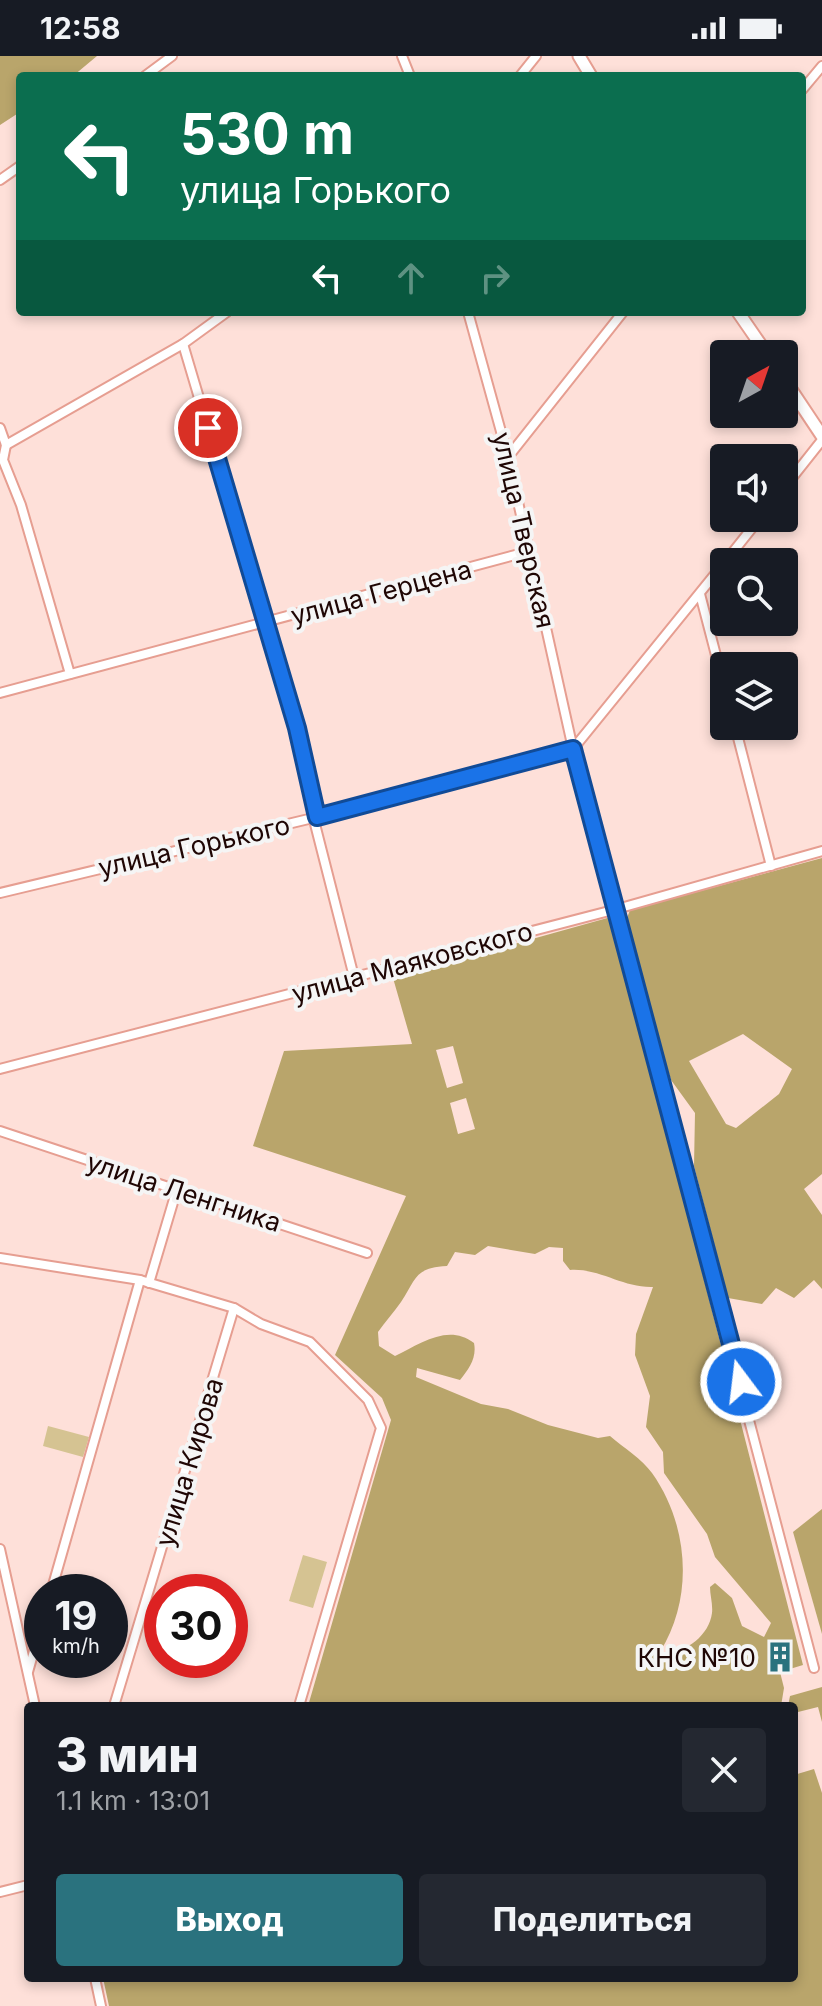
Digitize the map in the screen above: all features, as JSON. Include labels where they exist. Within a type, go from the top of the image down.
[{"type":"main road","points":[[741,316],[757,340]]},
{"type":"main road","points":[[798,401],[822,438]]},
{"type":"street","points":[[150,72],[172,56]]},
{"type":"street","points":[[523,72],[536,56]]},
{"type":"street","points":[[806,85],[822,66]]},
{"type":"street","points":[[6,445],[183,344],[222,316]]},
{"type":"street","name":"улица Тверская","points":[[469,316],[508,457],[573,749],[814,1668]]},
{"type":"street","points":[[508,457],[620,316]]},
{"type":"street","points":[[183,344],[297,728],[317,817],[315,824],[354,977]]},
{"type":"street","points":[[0,428],[6,445],[3,460],[21,505],[70,674]]},
{"type":"street","points":[[798,470],[822,438]]},
{"type":"street","points":[[736,548],[749,532]]},
{"type":"street","name":"улица Герцена","points":[[0,693],[530,551]]},
{"type":"street","points":[[573,749],[710,581]]},
{"type":"street","points":[[700,594],[715,652]]},
{"type":"street","points":[[739,740],[771,866]]},
{"type":"street","name":"улица Горького","points":[[0,893],[317,817],[573,749]]},
{"type":"street","name":"улица Маяковского","points":[[0,1069],[617,909],[822,851]]},
{"type":"street","name":"улица Ленгника","points":[[0,1131],[367,1253]]},
{"type":"street","points":[[56,1574],[144,1281],[177,1189]]},
{"type":"street","points":[[0,1258],[144,1281],[234,1308],[319,1347],[368,1400],[380,1423],[300,1702]]},
{"type":"street","name":"улица Кирова","points":[[115,1702],[234,1308]]},
{"type":"street","points":[[0,1549],[24,1657]]},
{"type":"street","points":[[29,1678],[34,1702]]},
{"type":"street","points":[[0,1892],[24,1886]]},
{"type":"street","points":[[96,1982],[101,2006]]},
{"type":"shaded area","points":[[0,56],[97,56],[78,72],[16,72],[16,115],[0,125]]},
{"type":"shaded area","points":[[822,858],[822,1174],[804,1189],[822,1215],[822,1289],[814,1280],[794,1298],[776,1288],[762,1304],[728,1298],[694,1166],[695,1113],[671,1080],[624,926],[630,910]],"holes":[[[743,1034],[792,1069],[779,1094],[736,1128],[726,1124],[689,1061]]]},
{"type":"shaded area","points":[[611,917],[803,1665],[780,1672],[784,1688],[782,1702],[309,1702],[391,1420],[382,1398],[335,1355],[406,1196],[253,1146],[284,1051],[412,1044],[393,978]],"holes":[[[453,1046],[463,1083],[447,1088],[436,1050]],[[466,1098],[475,1129],[458,1134],[450,1103]],[[488,1246],[535,1254],[549,1247],[563,1248],[563,1261],[570,1270],[653,1287],[636,1334],[635,1355],[650,1396],[646,1427],[663,1452],[664,1473],[707,1534],[715,1557],[771,1623],[764,1637],[742,1626],[732,1598],[715,1583],[710,1587],[712,1610],[706,1630],[685,1648],[660,1652],[678,1609],[683,1562],[674,1515],[648,1468],[610,1436],[598,1438],[548,1425],[508,1409],[481,1404],[416,1377],[417,1368],[460,1380],[474,1354],[474,1343],[464,1337],[444,1335],[395,1356],[379,1346],[378,1332],[422,1272],[447,1266],[455,1252],[475,1255]]]},
{"type":"shaded area","points":[[48,1426],[89,1437],[83,1457],[43,1446]]},
{"type":"shaded area","points":[[822,1509],[822,1634],[793,1532]]},
{"type":"shaded area","points":[[303,1555],[327,1562],[313,1608],[289,1601]]},
{"type":"shaded area","points":[[822,1687],[822,1722],[818,1707],[798,1712],[798,1702],[789,1702],[790,1696]]},
{"type":"shaded area","points":[[814,1769],[822,1793],[822,2006],[109,2006],[104,1982],[798,1982],[798,1774]]},
{"type":"place","name":"КНС №10","points":[[780,1657]]},
{"type":"route","points":[[208,428],[297,728],[317,817],[573,749],[741,1382]]}]
